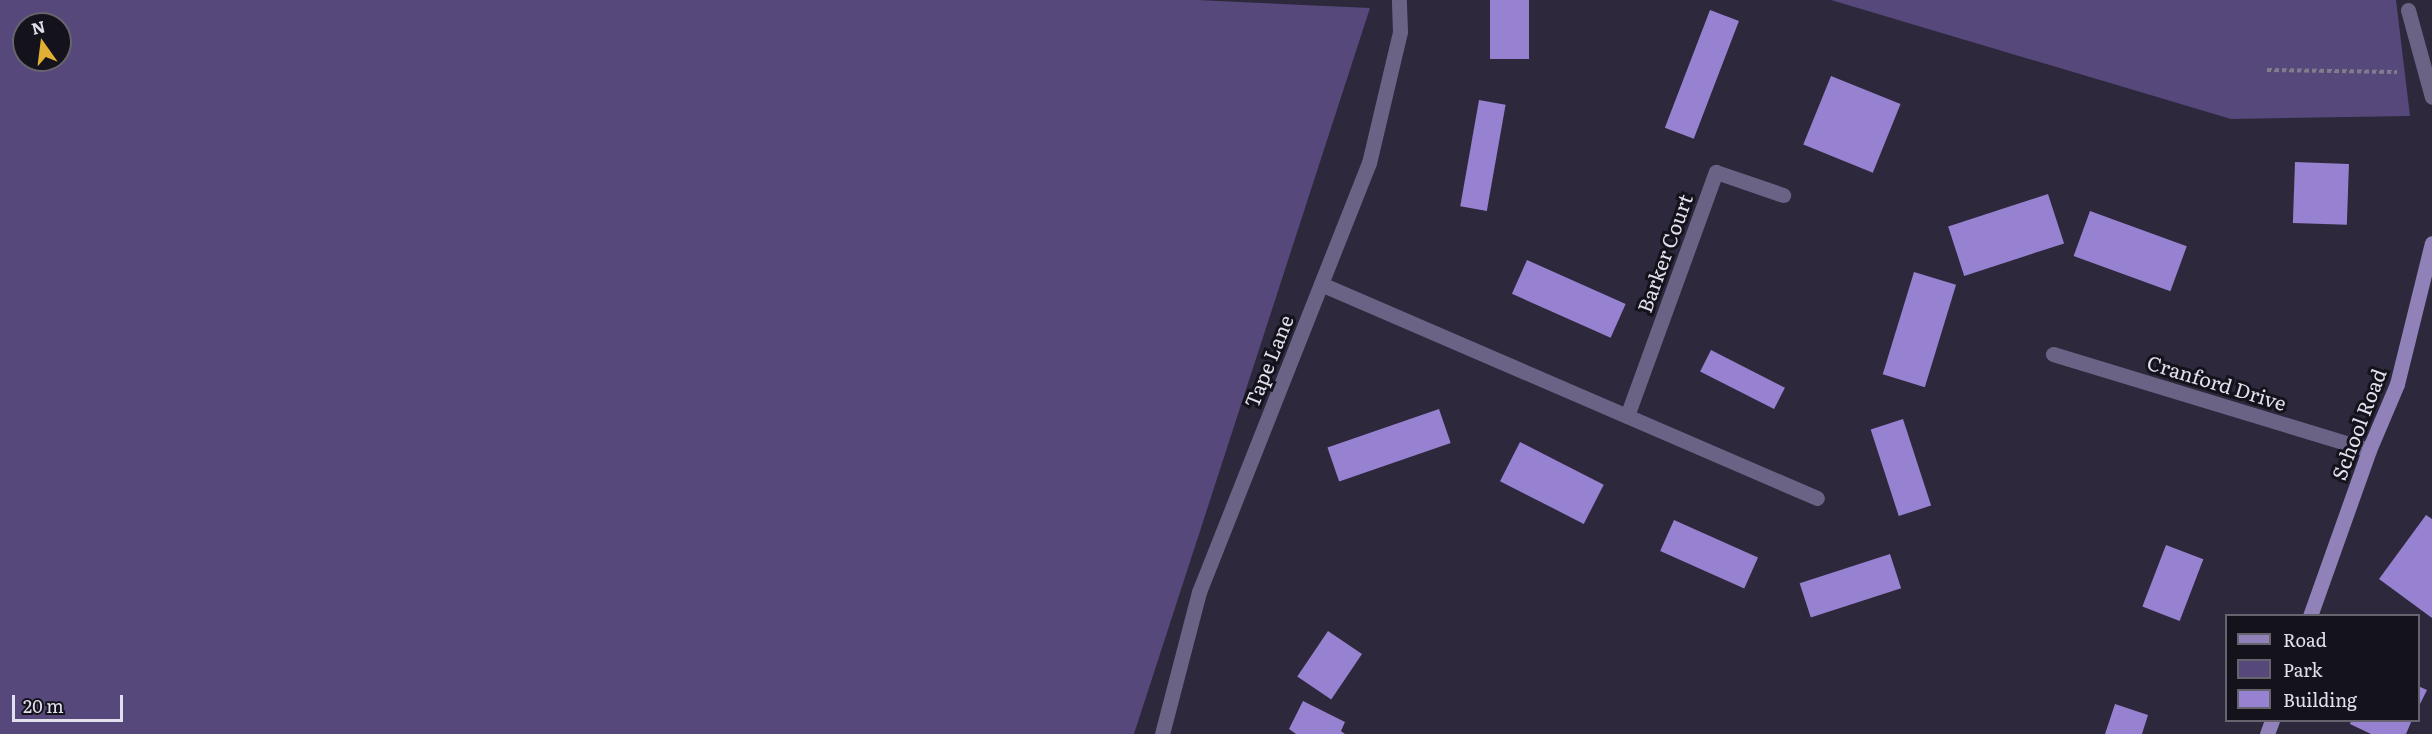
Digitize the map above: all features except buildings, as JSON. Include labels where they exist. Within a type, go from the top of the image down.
[{"type":"street","name":"Tape Lane","points":[[1162,734],[1199,592],[1369,163],[1400,32],[1399,0]]},
{"type":"street","points":[[2408,10],[2432,97]]},
{"type":"street","name":"Barker Court","points":[[1627,416],[1716,171],[1783,195]]},
{"type":"street","name":"School Road","points":[[2310,614],[2369,450],[2400,374],[2432,243]]},
{"type":"street","points":[[1321,284],[1817,498]]},
{"type":"street","name":"Cranford Drive","points":[[2053,354],[2369,450]]},
{"type":"path","points":[[2267,70],[2399,72]]},
{"type":"green space","points":[[0,0],[1197,0],[1370,8],[1134,734],[0,734]]},
{"type":"green space","points":[[1831,0],[2396,0],[2410,116],[2231,119]]}]
